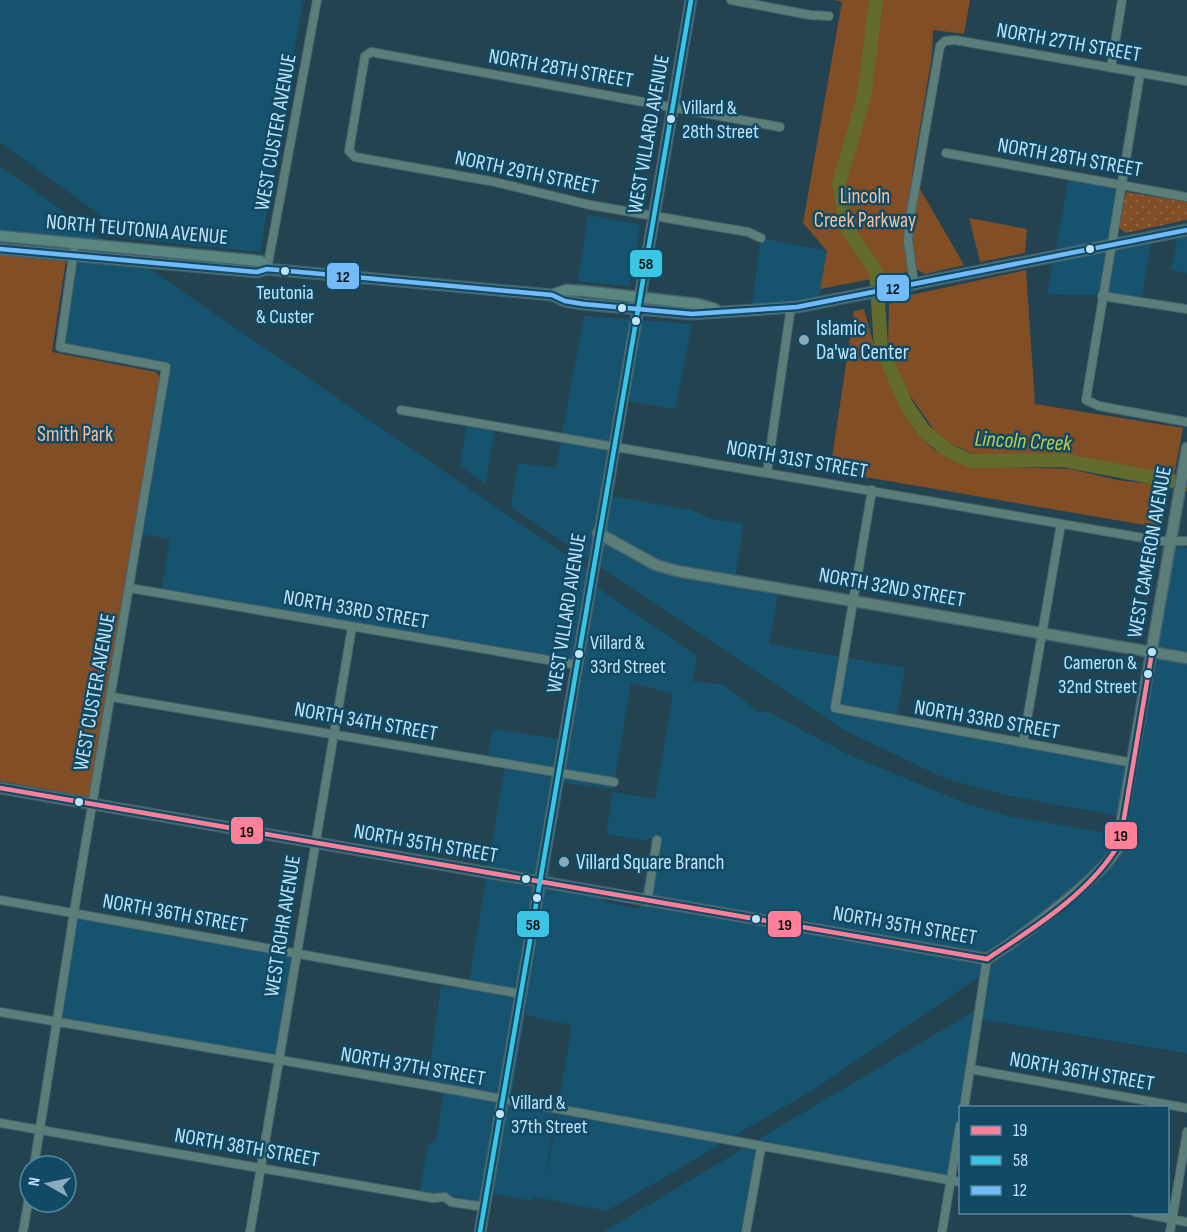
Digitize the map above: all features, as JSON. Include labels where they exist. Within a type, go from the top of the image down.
[{"type":"main road","name":"NORTH TEUTONIA AVENUE","points":[[0,249],[257,272],[267,269],[552,295],[565,301],[692,314],[791,307],[841,299],[1187,230]]},
{"type":"main road","name":"NORTH TEUTONIA AVENUE","points":[[0,236],[260,261],[267,269]]},
{"type":"main road","name":"NORTH TEUTONIA AVENUE","points":[[552,295],[566,290],[640,297],[698,304],[721,311]]},
{"type":"street","name":"WEST CUSTER AVENUE","points":[[267,269],[316,0]]},
{"type":"street","name":"WEST VILLARD AVENUE","points":[[480,1232],[691,0]]},
{"type":"street","points":[[731,0],[810,15],[829,16]]},
{"type":"street","points":[[1111,68],[1122,0]]},
{"type":"street","name":"NORTH 27TH STREET","points":[[911,284],[908,240],[910,218],[940,46],[945,41],[955,40],[1187,81]]},
{"type":"street","name":"NORTH 28TH STREET","points":[[356,157],[348,151],[365,56],[371,52],[780,127]]},
{"type":"street","points":[[1140,74],[1086,400],[1099,406],[1187,422]]},
{"type":"street","name":"NORTH 28TH STREET","points":[[946,153],[1187,197]]},
{"type":"street","name":"NORTH 29TH STREET","points":[[356,157],[495,182],[571,201],[748,232],[761,238]]},
{"type":"street","points":[[73,254],[75,243]]},
{"type":"street","name":"WEST CUSTER AVENUE","points":[[36,1154],[74,912],[166,367],[60,347],[73,254]]},
{"type":"street","points":[[1102,296],[1187,309]]},
{"type":"street","points":[[767,472],[791,322],[791,307]]},
{"type":"street","name":"NORTH 31ST STREET","points":[[401,410],[1061,524],[1171,541],[1187,541]]},
{"type":"street","name":"WEST CAMERON AVENUE","points":[[987,959],[1016,939],[1111,860],[1120,842],[1187,448]]},
{"type":"street","points":[[852,600],[872,490]]},
{"type":"street","points":[[1023,743],[1061,524]]},
{"type":"street","name":"NORTH 32ND STREET","points":[[598,534],[656,565],[677,571],[1187,658]]},
{"type":"street","name":"NORTH 33RD STREET","points":[[130,588],[577,665]]},
{"type":"street","name":"NORTH 33RD STREET","points":[[852,600],[835,708],[1133,763]]},
{"type":"street","name":"WEST ROHR AVENUE","points":[[250,1232],[352,627]]},
{"type":"street","name":"NORTH 34TH STREET","points":[[112,697],[614,782]]},
{"type":"street","name":"NORTH 35TH STREET","points":[[0,788],[647,902],[987,959]]},
{"type":"street","points":[[647,902],[657,840]]},
{"type":"street","name":"NORTH 36TH STREET","points":[[0,900],[520,994]]},
{"type":"street","points":[[964,1106],[987,959]]},
{"type":"street","name":"NORTH 37TH STREET","points":[[0,1012],[959,1182]]},
{"type":"street","name":"NORTH 36TH STREET","points":[[970,1069],[1187,1108]]},
{"type":"street","name":"NORTH 38TH STREET","points":[[0,1123],[433,1198],[445,1197],[451,1202],[485,1207]]},
{"type":"street","points":[[942,1232],[959,1131]]},
{"type":"street","points":[[1170,1232],[1187,1132]]},
{"type":"street","points":[[746,1232],[760,1148]]},
{"type":"street","points":[[23,1232],[26,1214]]},
{"type":"street","points":[[1146,1214],[1187,1221]]},
{"type":"shaded area","points":[[0,0],[303,0],[260,252],[133,239],[0,142]]},
{"type":"shaded area","points":[[0,166],[112,246],[0,236]]},
{"type":"shaded area","points":[[1070,174],[1121,184],[1112,245],[1152,238],[1141,302],[1103,295],[1047,294]]},
{"type":"shaded area","points":[[588,215],[637,224],[640,227],[629,286],[578,281]]},
{"type":"shaded area","points":[[1187,230],[1187,273],[1171,270],[1179,231]]},
{"type":"shaded area","points":[[761,238],[827,251],[818,303],[751,311]]},
{"type":"shaded area","points":[[73,254],[138,261],[592,573],[577,665],[161,594],[170,539],[139,534],[166,367],[60,347]]},
{"type":"shaded area","points":[[584,316],[692,324],[675,409],[623,400],[605,495],[691,510],[712,519],[743,524],[735,580],[779,588],[769,644],[905,668],[896,721],[1133,763],[1154,641],[1176,546],[1187,548],[1187,1053],[978,1019],[959,1106],[959,1131],[951,1181],[761,1148],[746,1232],[603,1232],[986,1004],[990,966],[1116,863],[1121,856],[1129,818],[1011,796],[946,779],[844,730],[511,507],[518,463],[556,468]]},
{"type":"shaded area","points":[[467,421],[496,426],[485,484],[460,466]]},
{"type":"shaded area","points":[[597,587],[697,656],[692,681],[724,685],[759,713],[767,711],[849,755],[965,803],[1008,816],[1121,835],[1114,854],[988,959],[985,973],[816,1088],[607,1211],[535,1197],[533,1201],[481,1192],[479,1201],[420,1191],[428,1145],[436,1141],[445,1084],[428,1081],[441,986],[468,989],[506,759],[488,755],[493,729],[571,741]],"holes":[[[631,683],[673,694],[655,799],[613,792],[606,834],[647,841],[648,838],[652,839],[639,909],[604,902],[607,887],[553,877],[549,871],[564,783],[613,789]],[[525,1015],[572,1025],[546,1178],[555,1102],[515,1096],[512,1093]]]},
{"type":"shaded area","points":[[74,912],[296,953],[278,1061],[56,1022]]},
{"type":"green space","name":"Lincoln Creek Parkway","points":[[835,0],[970,0],[964,34],[933,30],[932,55],[912,175],[964,265],[925,274],[918,270],[820,289],[827,251],[803,223],[842,2]]},
{"type":"green space","points":[[1126,192],[1187,202],[1187,220],[1125,233],[1118,226]]},
{"type":"green space","points":[[969,218],[1027,229],[1025,253],[980,262]]},
{"type":"green space","name":"Smith Park","points":[[0,255],[66,260],[52,352],[156,372],[160,378],[89,797],[0,781]]},
{"type":"green space","name":"Lincoln Creek Parkway","points":[[1026,270],[1035,404],[1183,428],[1174,475],[1059,455],[976,455],[940,439],[907,391],[888,354],[889,304],[905,301],[906,296]]},
{"type":"green space","points":[[864,309],[876,353],[915,431],[933,449],[969,466],[1071,469],[1117,480],[1169,486],[1162,528],[830,471],[854,311]]},
{"type":"waterway","name":"Lincoln Creek","points":[[876,0],[864,97],[839,184],[847,229],[876,271],[881,348],[907,406],[924,431],[947,450],[971,461],[1063,460],[1187,484]]},
{"type":"transit line","name":"58","points":[[480,1232],[691,0]]},
{"type":"transit line","name":"12","points":[[0,249],[257,272],[267,269],[552,295],[565,301],[583,304],[692,314],[797,307],[1187,230]]},
{"type":"transit line","name":"19","points":[[987,959],[1061,908],[1094,877],[1120,842],[1152,652]]},
{"type":"transit line","name":"19","points":[[0,788],[987,959]]},
{"type":"place","name":"Villard & 28th Street","points":[[671,119]]},
{"type":"place","name":"Teutonia & Custer","points":[[285,271]]},
{"type":"place","name":"Islamic Da'wa Center","points":[[804,340]]},
{"type":"place","name":"Villard & 33rd Street","points":[[579,654]]},
{"type":"place","name":"Cameron & 32nd Street","points":[[1148,674]]},
{"type":"place","name":"Villard Square Branch","points":[[564,862]]},
{"type":"place","name":"Villard & 37th Street","points":[[500,1114]]}]
